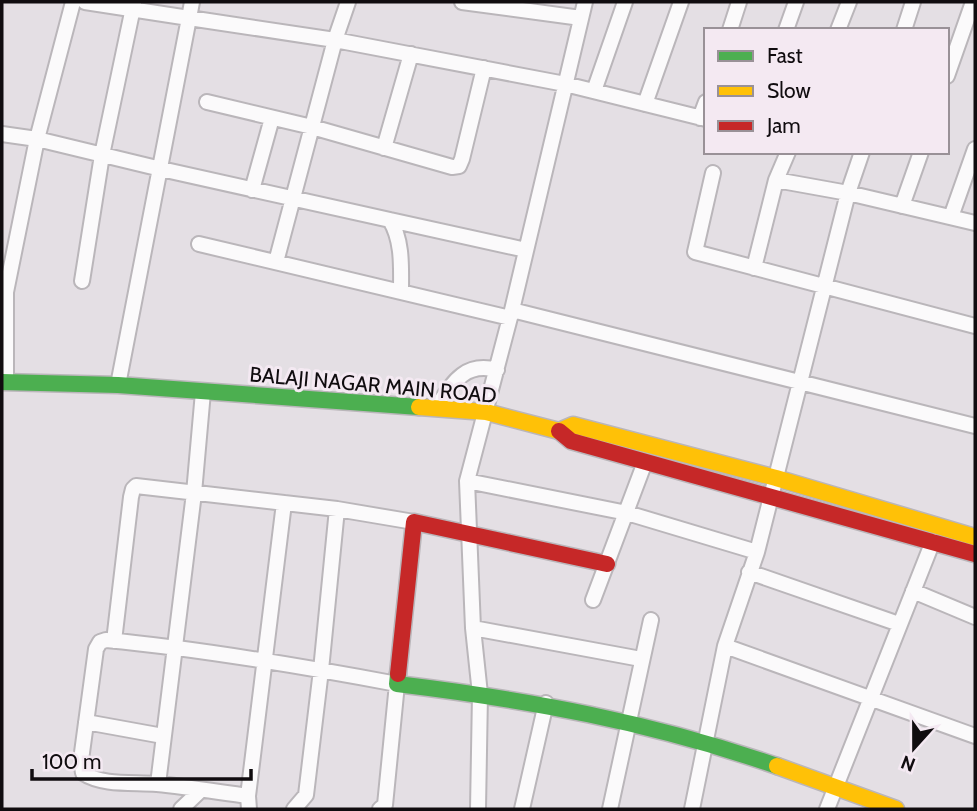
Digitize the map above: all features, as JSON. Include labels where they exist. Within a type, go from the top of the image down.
[{"type":"street","points":[[4,382],[6,292],[37,139],[73,2]]},
{"type":"street","points":[[85,2],[133,6],[189,18],[335,40],[485,68],[565,84],[703,119]]},
{"type":"street","points":[[118,385],[192,2]]},
{"type":"street","points":[[276,262],[335,40],[348,2]]},
{"type":"street","points":[[462,2],[582,18]]},
{"type":"street","points":[[478,809],[480,694],[473,628],[467,481],[511,314],[585,2]]},
{"type":"street","points":[[594,91],[625,2]]},
{"type":"street","points":[[645,104],[681,2]]},
{"type":"street","points":[[731,28],[739,2]]},
{"type":"street","points":[[787,28],[796,2]]},
{"type":"street","points":[[839,28],[849,2]]},
{"type":"street","points":[[905,28],[913,2]]},
{"type":"street","points":[[949,70],[973,2]]},
{"type":"street","points":[[82,281],[102,155],[133,6]]},
{"type":"street","points":[[384,148],[411,54]]},
{"type":"street","points":[[207,102],[312,127],[452,167],[458,166],[485,68]]},
{"type":"street","points":[[252,190],[272,118]]},
{"type":"street","points":[[2,134],[37,139],[252,190],[526,250]]},
{"type":"street","points":[[951,217],[975,149]]},
{"type":"street","points":[[754,268],[776,180],[787,154]]},
{"type":"street","points":[[692,809],[725,646],[757,552],[848,193],[861,154]]},
{"type":"street","points":[[902,206],[920,154]]},
{"type":"street","points":[[713,173],[695,252],[975,326]]},
{"type":"street","points":[[776,180],[848,193],[975,223]]},
{"type":"street","points":[[390,220],[402,256],[401,292]]},
{"type":"street","points":[[199,244],[401,292],[511,314],[975,426]]},
{"type":"street","points":[[436,408],[464,373],[482,366],[497,370]]},
{"type":"street","name":"BALAJI NAGAR MAIN ROAD","points":[[4,382],[118,385],[486,412],[559,431],[573,425],[776,478],[975,537]]},
{"type":"street","points":[[158,784],[194,493],[203,392]]},
{"type":"street","points":[[559,431],[570,441],[975,554]]},
{"type":"street","points":[[593,600],[645,462]]},
{"type":"street","points":[[467,481],[627,513],[757,552]]},
{"type":"street","points":[[114,641],[132,489],[142,485],[337,509],[414,522],[607,564]]},
{"type":"street","points":[[284,503],[264,662],[249,803],[201,790],[92,779],[83,773],[81,761],[96,649],[100,642],[114,641],[176,648],[264,662],[321,670],[397,684],[546,704],[705,742],[896,809]]},
{"type":"street","points":[[294,809],[306,795],[337,509]]},
{"type":"street","points":[[380,809],[385,805],[414,522]]},
{"type":"street","points":[[827,809],[933,541]]},
{"type":"street","points":[[749,572],[899,624]]},
{"type":"street","points":[[913,592],[975,617]]},
{"type":"street","points":[[610,809],[651,620]]},
{"type":"street","points":[[473,628],[642,659]]},
{"type":"street","points":[[725,646],[975,736]]},
{"type":"street","points":[[522,809],[546,704]]},
{"type":"street","points":[[86,722],[163,736]]},
{"type":"street","points":[[181,809],[201,790]]},
{"type":"traffic: fast","points":[[2,382],[118,385],[419,407]]},
{"type":"traffic: fast","points":[[398,674],[397,684],[495,697],[589,714],[683,737],[777,766]]},
{"type":"traffic: slow","points":[[419,407],[486,412],[559,431],[573,425],[776,478],[975,537]]},
{"type":"traffic: slow","points":[[777,766],[896,809]]},
{"type":"traffic: jam","points":[[559,431],[571,441],[975,554]]},
{"type":"traffic: jam","points":[[398,674],[414,522],[607,564]]}]
